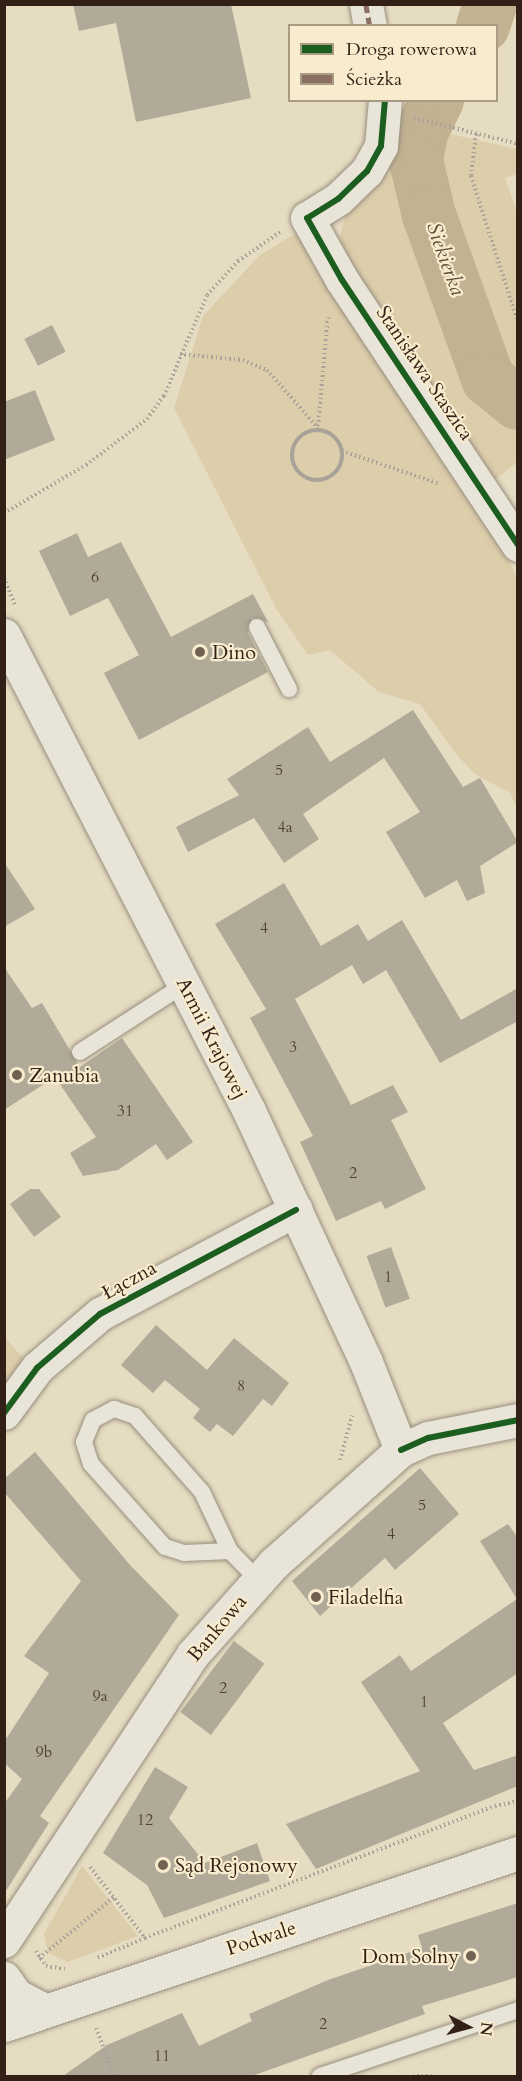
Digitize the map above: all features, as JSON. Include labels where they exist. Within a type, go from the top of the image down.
[{"type":"main road","points":[[366,4],[370,24]]},
{"type":"main road","points":[[307,218],[338,199],[367,171],[381,146],[396,108]]},
{"type":"main road","name":"Stanisława Staszica","points":[[307,218],[342,280],[518,545]]},
{"type":"main road","name":"Armii Krajowej","points":[[4,635],[185,984],[296,1210],[401,1450]]},
{"type":"main road","name":"Łączna","points":[[4,1413],[37,1368],[100,1314],[296,1210]]},
{"type":"main road","name":"Bankowa","points":[[20,1943],[193,1654],[258,1580],[334,1505],[401,1450],[428,1438],[518,1420]]},
{"type":"main road","name":"Podwale","points":[[4,2025],[518,1853]]},
{"type":"main road","points":[[4,1978],[16,1995],[44,2010]]},
{"type":"lane","points":[[257,627],[289,689]]},
{"type":"lane","points":[[80,1052],[185,984]]},
{"type":"lane","points":[[230,1551],[184,1553],[165,1547],[91,1464],[84,1442],[93,1420],[114,1409],[135,1416],[202,1492],[230,1551],[258,1580]]},
{"type":"lane","points":[[320,2076],[518,2010]]},
{"type":"path","points":[[396,108],[446,127],[518,144]]},
{"type":"path","points":[[476,134],[471,176],[518,322]]},
{"type":"path","points":[[4,513],[136,429],[164,396],[197,310],[227,272],[268,240],[307,218]]},
{"type":"path","points":[[318,429],[332,305]]},
{"type":"path","points":[[180,354],[243,360],[267,370],[318,429],[331,434],[342,451],[446,484]]},
{"type":"path","points":[[318,429],[303,434],[293,446],[293,462],[301,475],[316,480],[329,477],[339,466],[342,451]]},
{"type":"path","points":[[336,1466],[348,1443],[353,1410]]},
{"type":"path","points":[[86,1962],[145,1938],[518,1801]]},
{"type":"path","points":[[88,1864],[145,1938]]},
{"type":"path","points":[[39,1958],[114,1897]]},
{"type":"path","points":[[20,1943],[55,1970],[76,1966]]},
{"type":"path","points":[[93,2018],[114,2076]]},
{"type":"path","points":[[413,2076],[432,2076]]},
{"type":"shaded area","points":[[437,131],[517,149],[517,174],[505,178],[517,212],[517,390],[483,342],[471,293],[436,202],[432,161]]},
{"type":"shaded area","points":[[397,134],[413,206],[468,369],[492,403],[517,423],[517,462],[492,482],[338,246],[346,213]]},
{"type":"shaded area","points":[[303,229],[502,544],[517,578],[517,808],[510,793],[475,774],[457,755],[420,704],[379,692],[330,650],[308,655],[277,610],[174,408],[203,316],[260,255]]},
{"type":"shaded area","points":[[5,1338],[26,1361],[5,1396]]},
{"type":"shaded area","points":[[82,1866],[138,1936],[68,1962],[48,1953],[44,1934]]},
{"type":"building","points":[[73,4],[231,4],[251,98],[136,122],[116,23],[79,31]]},
{"type":"building","points":[[52,325],[66,352],[38,366],[24,339]]},
{"type":"building","points":[[35,390],[55,440],[4,460],[4,402]]},
{"type":"building","name":"Dino","points":[[77,533],[88,557],[121,542],[171,637],[253,594],[268,622],[252,618],[248,633],[268,672],[139,740],[104,673],[139,655],[108,598],[70,616],[39,551]]},
{"type":"building","points":[[413,710],[463,787],[480,778],[518,842],[480,866],[485,893],[467,901],[457,880],[425,898],[386,832],[420,812],[384,758],[303,814],[319,839],[284,863],[254,818],[188,852],[176,827],[239,795],[227,779],[308,727],[330,762]]},
{"type":"building","points":[[4,862],[35,909],[4,927]]},
{"type":"building","points":[[284,883],[321,946],[358,924],[368,941],[402,920],[461,1020],[518,988],[518,1021],[440,1063],[386,970],[363,984],[352,965],[295,999],[351,1105],[393,1085],[408,1112],[391,1120],[426,1189],[385,1209],[381,1201],[336,1221],[300,1142],[313,1136],[250,1018],[266,1009],[215,924]]},
{"type":"building","points":[[4,967],[32,1008],[42,1003],[80,1067],[122,1038],[193,1142],[167,1160],[156,1144],[118,1170],[83,1176],[70,1153],[96,1137],[55,1077],[4,1110]]},
{"type":"building","points":[[30,1189],[39,1189],[61,1217],[34,1237],[10,1204]]},
{"type":"building","points":[[391,1247],[410,1299],[385,1308],[367,1256]]},
{"type":"building","points":[[156,1325],[207,1370],[234,1338],[289,1383],[272,1406],[263,1399],[233,1436],[217,1424],[210,1432],[193,1418],[200,1409],[165,1380],[153,1393],[121,1365]]},
{"type":"building","points":[[35,1452],[130,1565],[179,1615],[40,1816],[49,1823],[4,1894],[4,1804],[22,1779],[4,1763],[4,1742],[49,1673],[24,1656],[81,1581],[4,1492],[4,1479]]},
{"type":"building","points":[[420,1468],[459,1514],[395,1570],[385,1558],[320,1616],[292,1581]]},
{"type":"building","points":[[508,1524],[518,1538],[518,1673],[443,1723],[474,1770],[518,1755],[518,1786],[316,1869],[286,1824],[420,1771],[361,1682],[400,1655],[411,1671],[517,1599],[480,1541]]},
{"type":"building","points":[[234,1641],[264,1664],[211,1735],[180,1712]]},
{"type":"building","points":[[155,1767],[188,1787],[169,1818],[205,1863],[257,1843],[270,1881],[164,1918],[147,1885],[103,1853]]},
{"type":"building","points":[[518,1903],[518,1977],[422,2006],[425,2014],[252,2076],[63,2076],[107,2045],[182,2013],[199,2046],[252,2021],[249,2014],[328,1980],[422,1948],[418,1935]]},
{"type":"waterway","name":"Siekierka","points":[[484,24],[490,4]]},
{"type":"waterway","name":"Siekierka","points":[[436,102],[421,133],[416,161],[429,215],[488,379],[518,403]]},
{"type":"marked path","points":[[366,4],[370,24]]},
{"type":"cycle path","points":[[385,102],[381,146],[367,171],[338,199],[307,218],[342,280],[518,545]]},
{"type":"cycle path","points":[[4,1413],[37,1368],[100,1314],[296,1210]]},
{"type":"cycle path","points":[[401,1450],[428,1438],[518,1420]]},
{"type":"place","name":"Dino","points":[[200,652]]},
{"type":"place","name":"Zanubia","points":[[17,1075]]},
{"type":"place","name":"Filadelfia","points":[[316,1597]]},
{"type":"place","name":"Sąd Rejonowy","points":[[163,1865]]},
{"type":"place","name":"Dom Solny","points":[[471,1956]]}]
